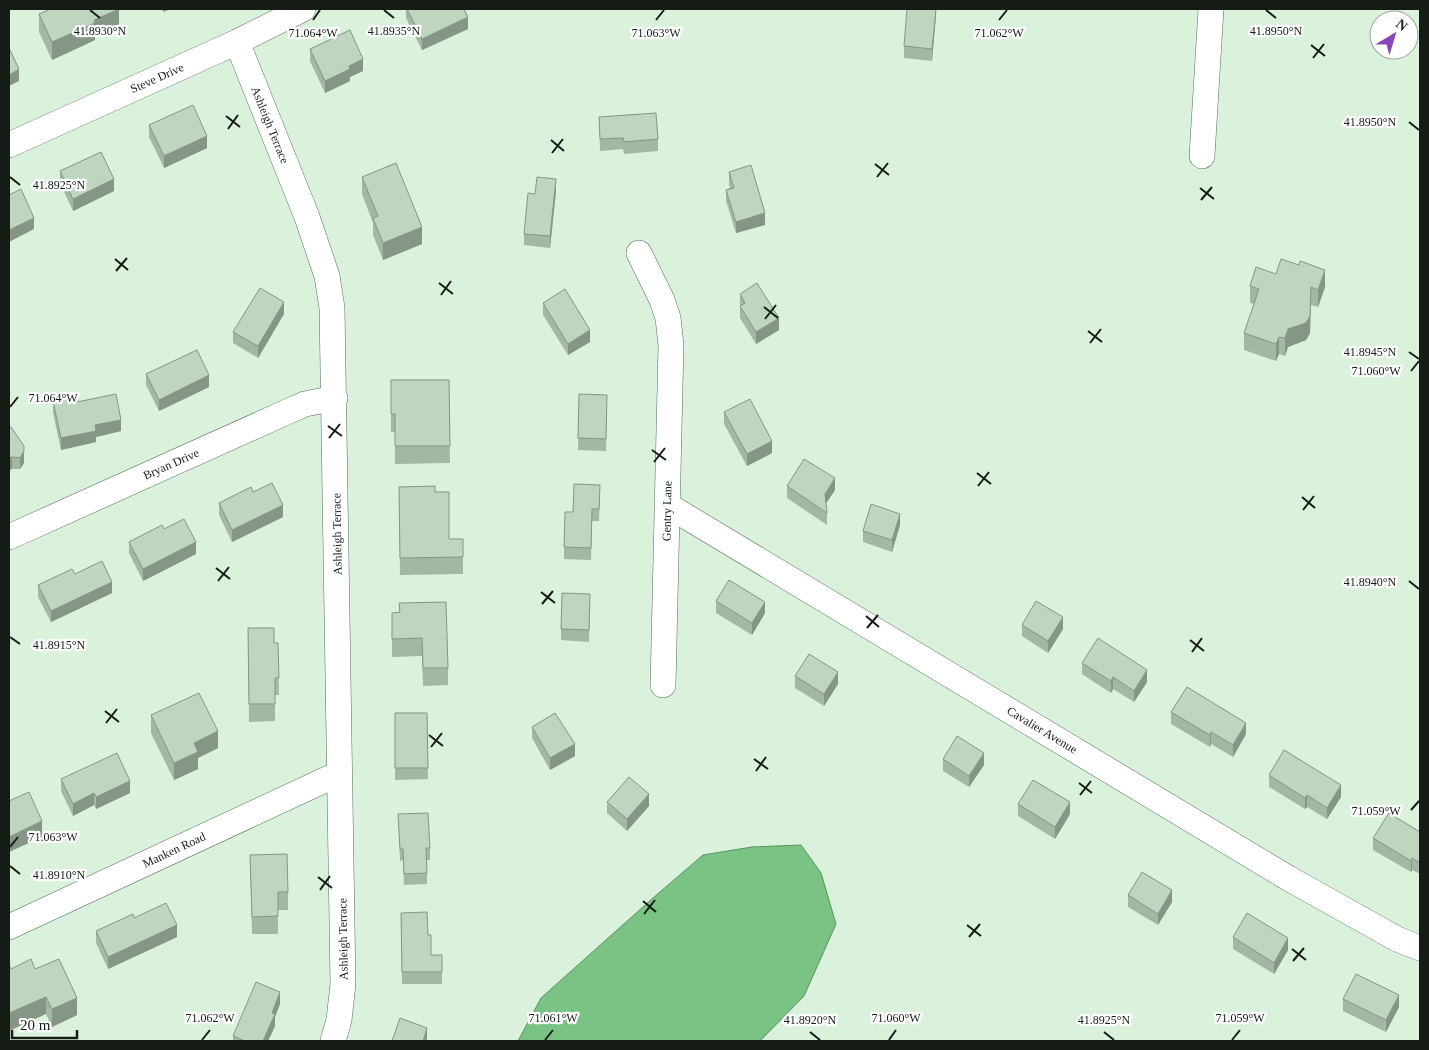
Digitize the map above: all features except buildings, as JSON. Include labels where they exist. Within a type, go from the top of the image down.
[{"type":"street","name":"Steve Drive","points":[[9,145],[237,42],[303,9]]},
{"type":"street","points":[[1202,156],[1211,9]]},
{"type":"street","name":"Ashleigh Terrace","points":[[237,42],[306,216],[327,276],[332,308],[343,984],[339,1020],[333,1041]]},
{"type":"street","name":"Gentry Lane","points":[[639,253],[662,300],[669,327],[663,685]]},
{"type":"street","name":"Bryan Drive","points":[[9,537],[305,404],[334,398]]},
{"type":"street","name":"Cavalier Avenue","points":[[667,505],[1288,878],[1398,939],[1420,948]]},
{"type":"street","name":"Manken Road","points":[[9,928],[340,773]]},
{"type":"shaded area","points":[[801,845],[821,873],[836,924],[804,996],[760,1041],[518,1041],[541,998],[703,855],[752,847]]}]
